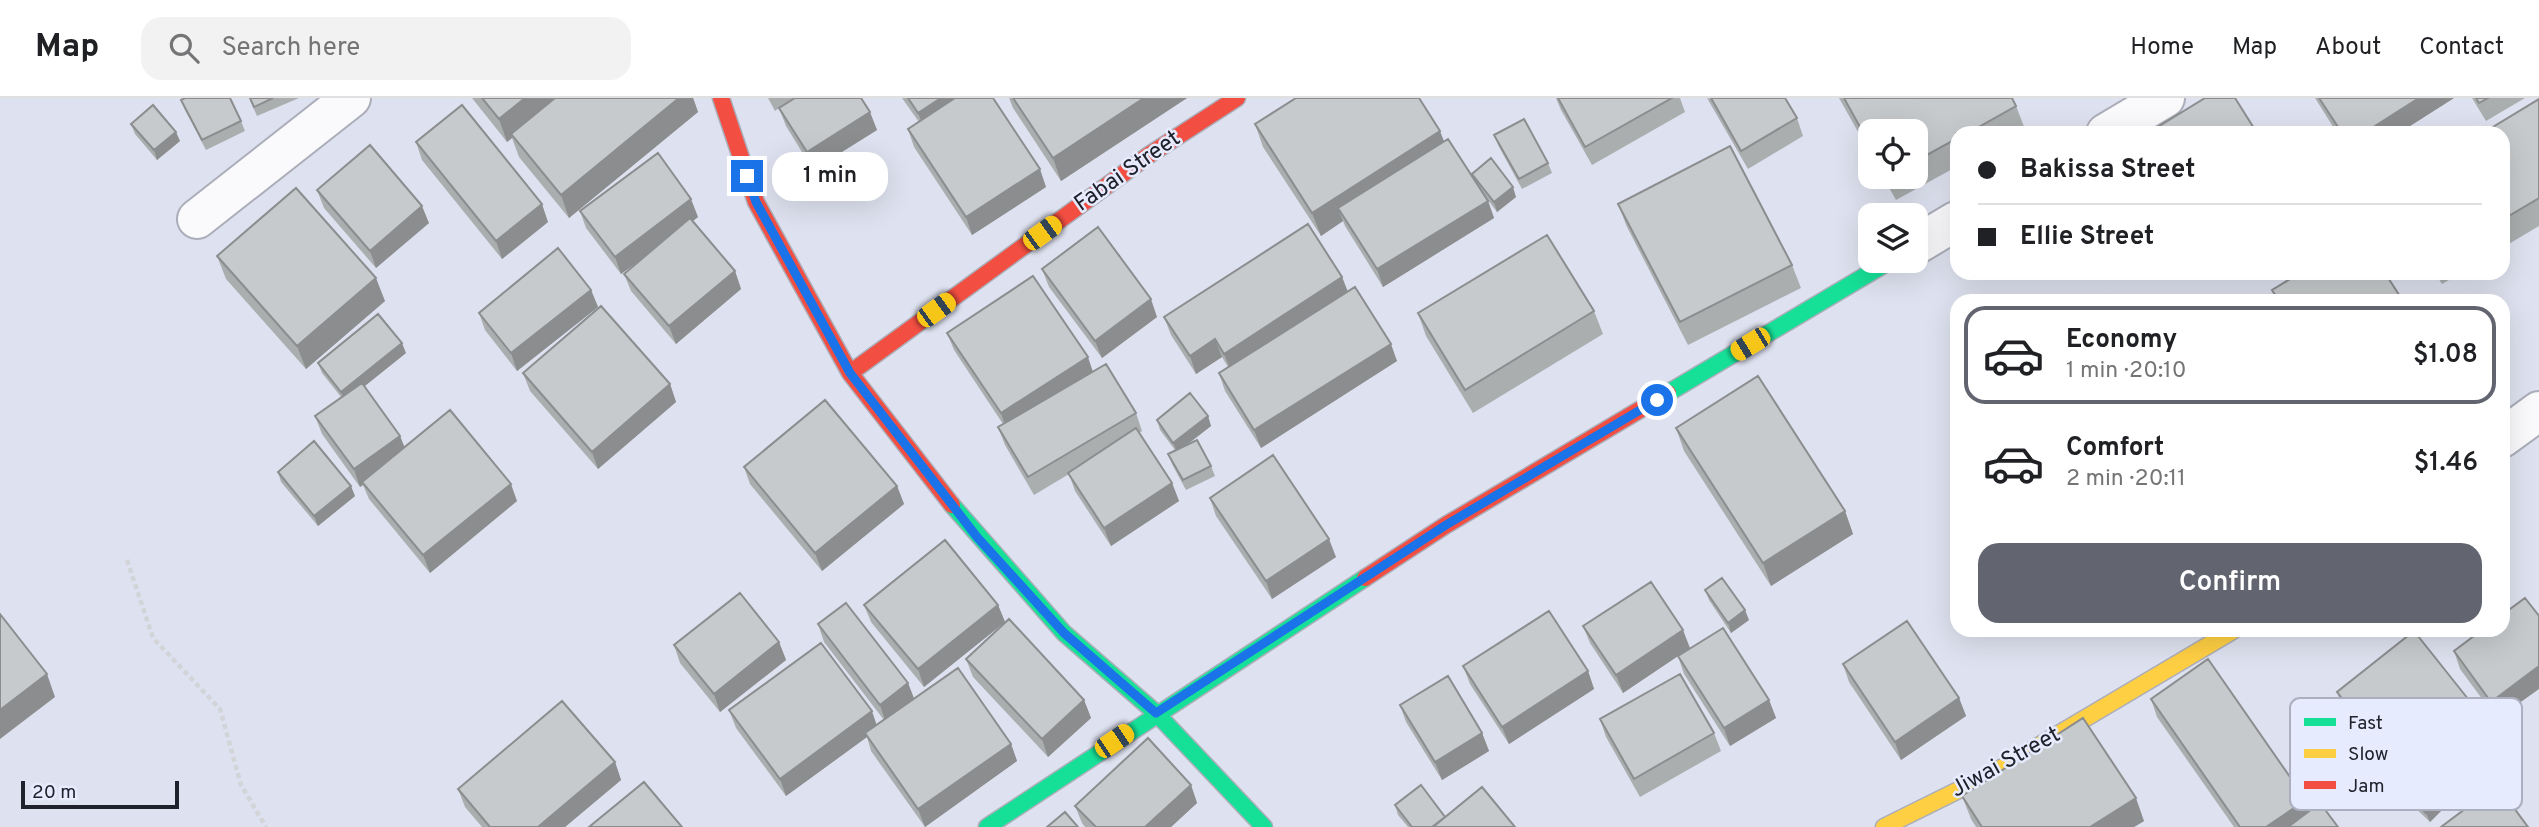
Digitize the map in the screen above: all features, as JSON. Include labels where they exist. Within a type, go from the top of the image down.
[{"type":"street","points":[[197,219],[351,98]]},
{"type":"street","points":[[721,98],[756,202],[850,373],[977,537],[1064,633],[1156,713],[1264,827]]},
{"type":"street","name":"Fabai Street","points":[[850,373],[1149,155],[1237,98]]},
{"type":"street","points":[[2118,126],[2165,98]]},
{"type":"street","points":[[1928,238],[1950,225]]},
{"type":"street","points":[[987,827],[1156,713],[1446,525],[1870,273]]},
{"type":"street","points":[[2510,432],[2539,411]]},
{"type":"street","name":"Jiwai Street","points":[[1884,827],[1993,773],[2222,637]]},
{"type":"path","points":[[127,560],[153,638],[219,709],[241,785],[266,827]]},
{"type":"building","points":[[230,98],[241,121],[202,140],[181,100]]},
{"type":"building","points":[[250,98],[273,98],[254,107]]},
{"type":"building","points":[[482,98],[525,98],[499,119]]},
{"type":"building","points":[[555,98],[679,98],[561,195],[511,134]]},
{"type":"building","points":[[795,98],[861,98],[870,112],[807,152],[779,108]]},
{"type":"building","points":[[908,98],[941,98],[918,113]]},
{"type":"building","points":[[955,98],[993,98],[1040,169],[966,217],[908,129]]},
{"type":"building","points":[[1013,98],[1144,98],[1053,158]]},
{"type":"building","points":[[1296,98],[1419,98],[1440,131],[1312,213],[1255,124]]},
{"type":"building","points":[[1558,98],[1672,98],[1585,147]]},
{"type":"building","points":[[1711,98],[1785,98],[1797,118],[1741,151]]},
{"type":"building","points":[[1844,98],[2012,98],[2016,106],[1980,126],[1950,126],[1950,142],[1928,154],[1928,119],[1858,119],[1858,123]]},
{"type":"building","points":[[2205,98],[2235,98],[2253,126],[2159,126]]},
{"type":"building","points":[[2319,98],[2419,98],[2375,126],[2337,126]]},
{"type":"building","points":[[2539,99],[2539,198],[2510,215],[2510,126],[2495,126]]},
{"type":"building","points":[[153,105],[176,132],[154,150],[131,124]]},
{"type":"building","points":[[462,105],[542,204],[496,241],[416,142]]},
{"type":"building","points":[[1524,119],[1548,163],[1519,179],[1494,135]]},
{"type":"building","points":[[1448,139],[1488,201],[1377,269],[1338,208]]},
{"type":"building","points":[[370,145],[422,206],[370,251],[317,190]]},
{"type":"building","points":[[1730,146],[1792,265],[1680,322],[1618,204]]},
{"type":"building","points":[[658,153],[691,199],[615,257],[580,211]]},
{"type":"building","points":[[1491,158],[1513,187],[1494,202],[1472,174]]},
{"type":"building","points":[[296,188],[376,278],[297,346],[217,256]]},
{"type":"building","points":[[690,218],[735,271],[669,326],[624,274]]},
{"type":"building","points":[[1308,224],[1342,277],[1224,354],[1215,339],[1190,356],[1164,317]]},
{"type":"building","points":[[1098,227],[1151,299],[1095,341],[1042,269]]},
{"type":"building","points":[[1547,235],[1594,311],[1465,390],[1418,313]]},
{"type":"building","points":[[558,248],[591,290],[511,353],[479,313]]},
{"type":"building","points":[[1033,276],[1088,357],[1001,413],[947,333]]},
{"type":"building","points":[[2288,280],[2390,280],[2398,294],[2275,294],[2272,290]]},
{"type":"building","points":[[1355,287],[1391,344],[1254,430],[1219,373]]},
{"type":"building","points":[[601,306],[670,384],[592,452],[523,373]]},
{"type":"building","points":[[378,314],[402,343],[341,392],[318,363]]},
{"type":"building","points":[[1106,364],[1136,413],[1028,477],[998,427]]},
{"type":"building","points":[[1758,376],[1845,511],[1763,563],[1676,428]]},
{"type":"building","points":[[362,383],[400,436],[354,469],[315,416]]},
{"type":"building","points":[[1190,393],[1208,416],[1173,443],[1157,420]]},
{"type":"building","points":[[825,400],[897,486],[815,553],[744,467]]},
{"type":"building","points":[[450,410],[511,484],[423,555],[362,482]]},
{"type":"building","points":[[1136,428],[1172,483],[1104,528],[1068,473]]},
{"type":"building","points":[[1197,440],[1211,466],[1183,480],[1168,454]]},
{"type":"building","points":[[314,441],[351,486],[314,516],[278,472]]},
{"type":"building","points":[[1273,455],[1329,539],[1266,581],[1210,498]]},
{"type":"building","points":[[945,540],[998,605],[918,669],[864,605]]},
{"type":"building","points":[[1722,578],[1745,610],[1728,623],[1705,590]]},
{"type":"building","points":[[1651,582],[1683,630],[1616,675],[1583,626]]},
{"type":"building","points":[[740,593],[779,642],[714,694],[674,645]]},
{"type":"building","points":[[2525,598],[2539,616],[2539,666],[2496,698],[2488,698],[2454,651],[2473,637],[2510,637],[2510,609]]},
{"type":"building","points":[[846,603],[908,683],[880,705],[818,624]]},
{"type":"building","points":[[1549,611],[1588,671],[1502,727],[1463,666]]},
{"type":"building","points":[[0,614],[47,674],[0,710]]},
{"type":"building","points":[[1009,619],[1084,700],[1042,739],[966,659]]},
{"type":"building","points":[[1907,621],[1959,698],[1895,742],[1843,664]]},
{"type":"building","points":[[1723,628],[1769,700],[1724,728],[1678,656]]},
{"type":"building","points":[[2406,637],[2419,637],[2467,698],[2342,698],[2337,692]]},
{"type":"building","points":[[821,643],[872,711],[780,779],[729,710]]},
{"type":"building","points":[[2208,659],[2290,777],[2291,810],[2266,827],[2240,827],[2151,699]]},
{"type":"building","points":[[958,668],[1011,744],[918,809],[865,733]]},
{"type":"building","points":[[1680,674],[1714,733],[1634,779],[1600,719]]},
{"type":"building","points":[[1448,676],[1482,733],[1435,762],[1400,705]]},
{"type":"building","points":[[562,701],[615,762],[538,827],[490,827],[458,789]]},
{"type":"building","points":[[2083,718],[2136,798],[2090,827],[1982,827],[1962,796]]},
{"type":"building","points":[[1148,738],[1191,785],[1145,827],[1096,827],[1075,806]]},
{"type":"building","points":[[644,782],[682,827],[589,827]]},
{"type":"building","points":[[1421,785],[1445,817],[1432,827],[1412,827],[1395,805]]},
{"type":"building","points":[[1482,787],[1515,827],[1433,827]]},
{"type":"building","points":[[2311,810],[2325,810],[2338,827],[2288,827]]},
{"type":"building","points":[[2464,810],[2515,810],[2528,827],[2441,827]]},
{"type":"building","points":[[1065,812],[1078,827],[1047,827]]},
{"type":"traffic: fast","points":[[1668,393],[1870,273]]},
{"type":"traffic: fast","points":[[952,505],[1064,633],[1156,713],[1264,827]]},
{"type":"traffic: fast","points":[[987,827],[1365,578]]},
{"type":"traffic: slow","points":[[1884,827],[1993,773],[2222,637]]},
{"type":"traffic: jam","points":[[721,98],[756,202],[850,373],[952,505]]},
{"type":"traffic: jam","points":[[850,373],[1149,155],[1237,98]]},
{"type":"traffic: jam","points":[[1365,578],[1446,525],[1668,393]]},
{"type":"route","points":[[747,176],[756,202],[850,373],[977,537],[1064,633],[1156,713],[1446,525],[1657,400]]}]
